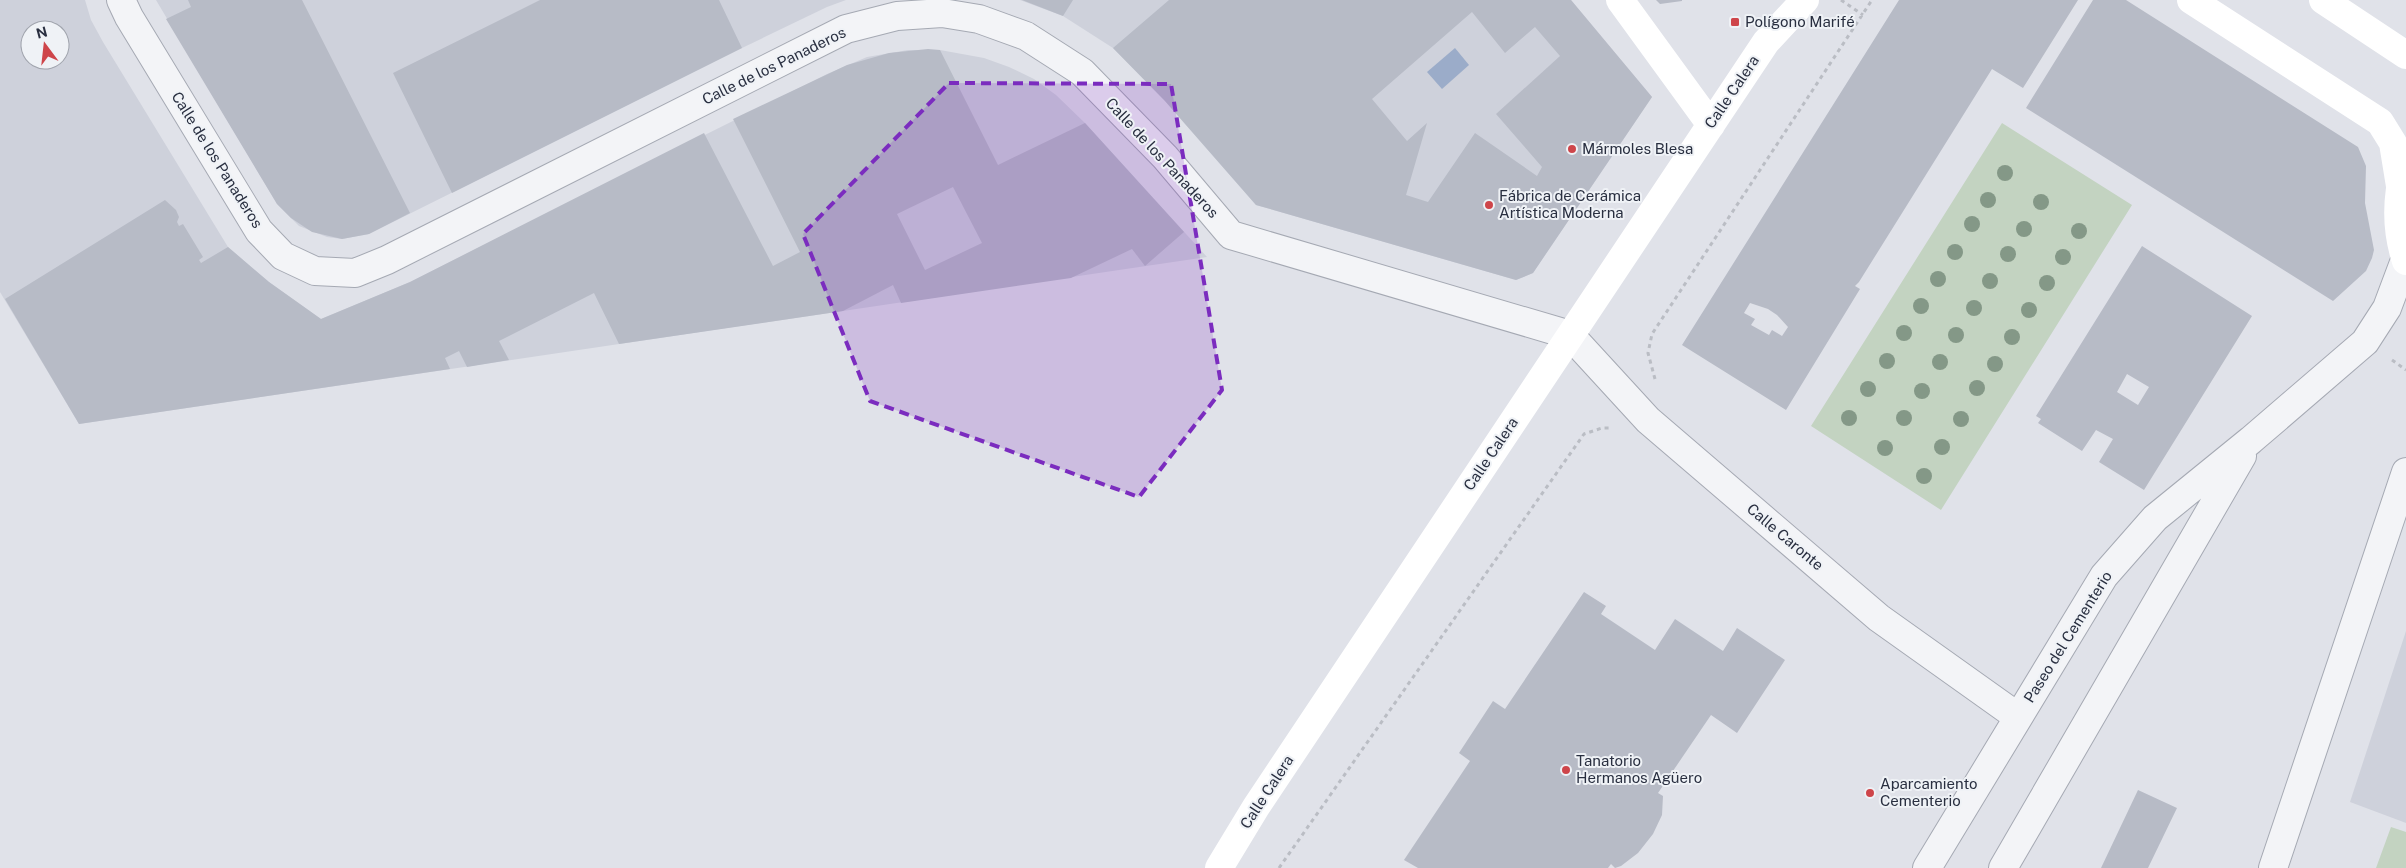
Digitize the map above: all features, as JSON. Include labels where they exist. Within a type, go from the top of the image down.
[{"type":"main road","points":[[1620,0],[1711,125]]},
{"type":"main road","name":"Calle Calera","points":[[1766,42],[1781,0]]},
{"type":"main road","name":"Calle Calera","points":[[1219,868],[1256,807],[1766,42],[1805,0]]},
{"type":"main road","points":[[2191,0],[2380,122],[2393,143],[2403,174],[2398,228],[2406,261]]},
{"type":"main road","points":[[2324,0],[2406,55]]},
{"type":"street","name":"Calle de los Panaderos","points":[[122,0],[129,17],[259,231],[283,256],[315,271],[354,273],[387,260],[846,29],[897,16],[942,13],[979,19],[1026,36],[1082,72],[1165,157],[1231,235],[1570,335]]},
{"type":"street","name":"Paseo del Cementerio","points":[[1927,868],[2104,576],[2155,518],[2365,342],[2387,308],[2406,261]]},
{"type":"street","name":"Calle Caronte","points":[[1570,335],[1648,420],[1879,618],[2018,717]]},
{"type":"street","name":"Paseo del Cementerio","points":[[2003,868],[2250,440]]},
{"type":"street","points":[[2273,868],[2406,472]]},
{"type":"path","points":[[1841,0],[1863,15]]},
{"type":"path","points":[[1279,868],[1584,434],[1602,428],[1630,428],[1648,420],[1664,400],[1648,353],[1652,334],[1824,70],[1872,0]]},
{"type":"highlighted area","points":[[949,83],[1171,84],[1222,390],[1139,497],[870,401],[803,234]]},
{"type":"shaded area","points":[[0,0],[85,0],[91,20],[103,42],[228,247],[269,282],[321,319],[410,282],[827,74],[867,57],[908,50],[940,50],[984,58],[1034,79],[1056,95],[1085,123],[1207,257],[79,424],[0,292]]},
{"type":"shaded area","points":[[156,0],[846,0],[827,7],[742,48],[369,234],[342,239],[327,237],[299,226],[277,204]]},
{"type":"shaded area","points":[[1020,0],[1571,0],[1652,97],[1533,273],[1516,280],[1256,205],[1165,101],[1113,48],[1063,16]]},
{"type":"shaded area","points":[[2406,631],[2406,823],[2350,802]]},
{"type":"green space","points":[[2002,123],[2132,205],[1941,510],[1811,426]]},
{"type":"green space","points":[[2391,827],[2406,832],[2406,868],[2376,868]]},
{"type":"water","points":[[1455,48],[1469,65],[1442,89],[1427,72]]},
{"type":"building","points":[[188,0],[302,0],[410,213],[369,234],[342,239],[312,232],[291,218],[277,204],[166,19],[191,7]]},
{"type":"building","points":[[540,0],[719,0],[742,48],[452,193],[393,73]]},
{"type":"building","points":[[1022,0],[1073,0],[1063,16]]},
{"type":"building","points":[[1169,0],[1571,0],[1652,97],[1533,273],[1516,280],[1256,205],[1165,101],[1113,48]],"holes":[[[1472,12],[1505,53],[1535,27],[1560,56],[1496,114],[1542,167],[1537,176],[1475,133],[1428,202],[1406,195],[1427,123],[1407,141],[1372,99]]]},
{"type":"building","points":[[1656,0],[1682,0],[1682,1],[1660,4]]},
{"type":"building","points":[[1899,0],[2078,0],[2023,88],[1992,69],[1855,286],[1860,289],[1786,410],[1682,345]],"holes":[[[1750,303],[1768,309],[1777,315],[1788,327],[1782,336],[1772,330],[1769,335],[1751,325],[1755,319],[1744,313]]]},
{"type":"building","points":[[2093,0],[2126,0],[2358,147],[2366,166],[2365,203],[2374,250],[2366,271],[2333,301],[2026,108]]},
{"type":"building","points":[[928,49],[940,50],[998,165],[1085,123],[1184,232],[1145,266],[1132,249],[1071,278],[901,303],[893,285],[843,311],[619,344],[594,293],[499,341],[509,360],[467,367],[459,351],[445,358],[450,369],[79,424],[5,299],[165,200],[176,210],[179,217],[177,222],[179,226],[183,224],[203,257],[199,260],[201,263],[228,247],[269,282],[321,319],[410,282],[704,133],[773,266],[800,252],[733,119],[847,65],[889,53]],"holes":[[[953,187],[982,243],[925,270],[897,214]]]},
{"type":"building","points":[[2142,246],[2252,316],[2144,490],[2099,462],[2113,439],[2096,430],[2082,451],[2038,423],[2041,419],[2036,416]],"holes":[[[2127,374],[2149,387],[2138,405],[2117,392]]]},
{"type":"building","points":[[1584,592],[1606,606],[1601,614],[1655,650],[1675,619],[1723,651],[1737,628],[1785,660],[1737,733],[1711,715],[1658,793],[1663,796],[1662,815],[1653,834],[1638,853],[1621,866],[1615,868],[1611,864],[1608,868],[1418,868],[1404,860],[1470,761],[1459,753],[1493,701],[1505,709]]},
{"type":"building","points":[[2138,790],[2177,808],[2148,868],[2101,868]]},
{"type":"place","name":"Polígono Marifé","points":[[1735,22]]},
{"type":"place","name":"Mármoles Blesa","points":[[1572,149]]},
{"type":"place","name":"Fábrica de Cerámica Artística Moderna","points":[[1489,205]]},
{"type":"place","name":"Tanatorio Hermanos Agüero","points":[[1566,770]]},
{"type":"place","name":"Aparcamiento Cementerio","points":[[1870,793]]}]
